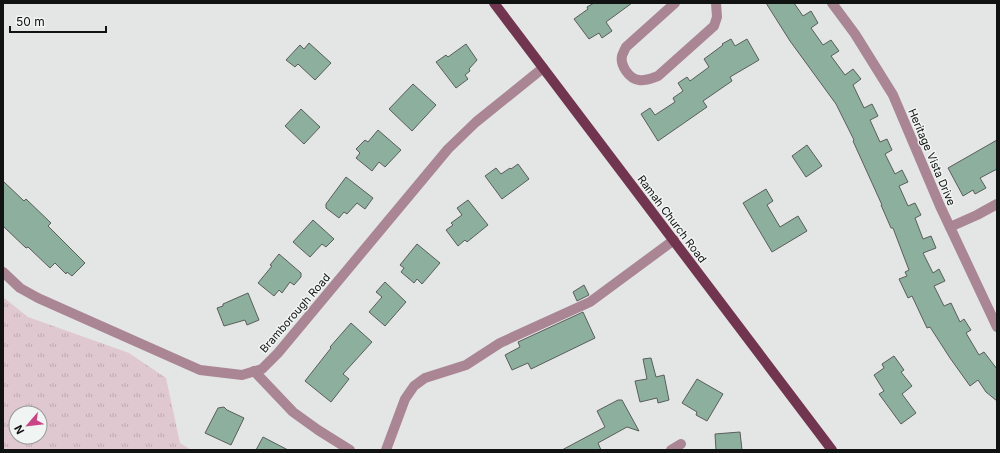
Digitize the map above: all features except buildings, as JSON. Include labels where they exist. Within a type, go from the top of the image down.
[{"type":"main road","name":"Ramah Church Road","points":[[494,3],[832,450]]},
{"type":"street","points":[[675,3],[626,47],[622,56],[623,67],[635,79],[641,81],[658,76],[714,26],[717,17],[716,3]]},
{"type":"street","name":"Heritage Vista Drive","points":[[832,3],[855,34],[893,95],[950,227],[997,327]]},
{"type":"street","name":"Bramborough Road","points":[[3,272],[20,288],[38,298],[200,370],[242,375],[262,369],[278,353],[448,149],[476,122],[543,68]]},
{"type":"street","points":[[950,227],[997,204]]},
{"type":"street","points":[[386,450],[405,399],[414,386],[425,378],[466,365],[500,343],[590,302],[674,240]]},
{"type":"street","points":[[254,371],[293,412],[350,450]]},
{"type":"street","points":[[671,450],[681,444]]},
{"type":"green space","points":[[3,297],[28,317],[129,353],[166,378],[180,443],[191,450],[3,450]]}]
